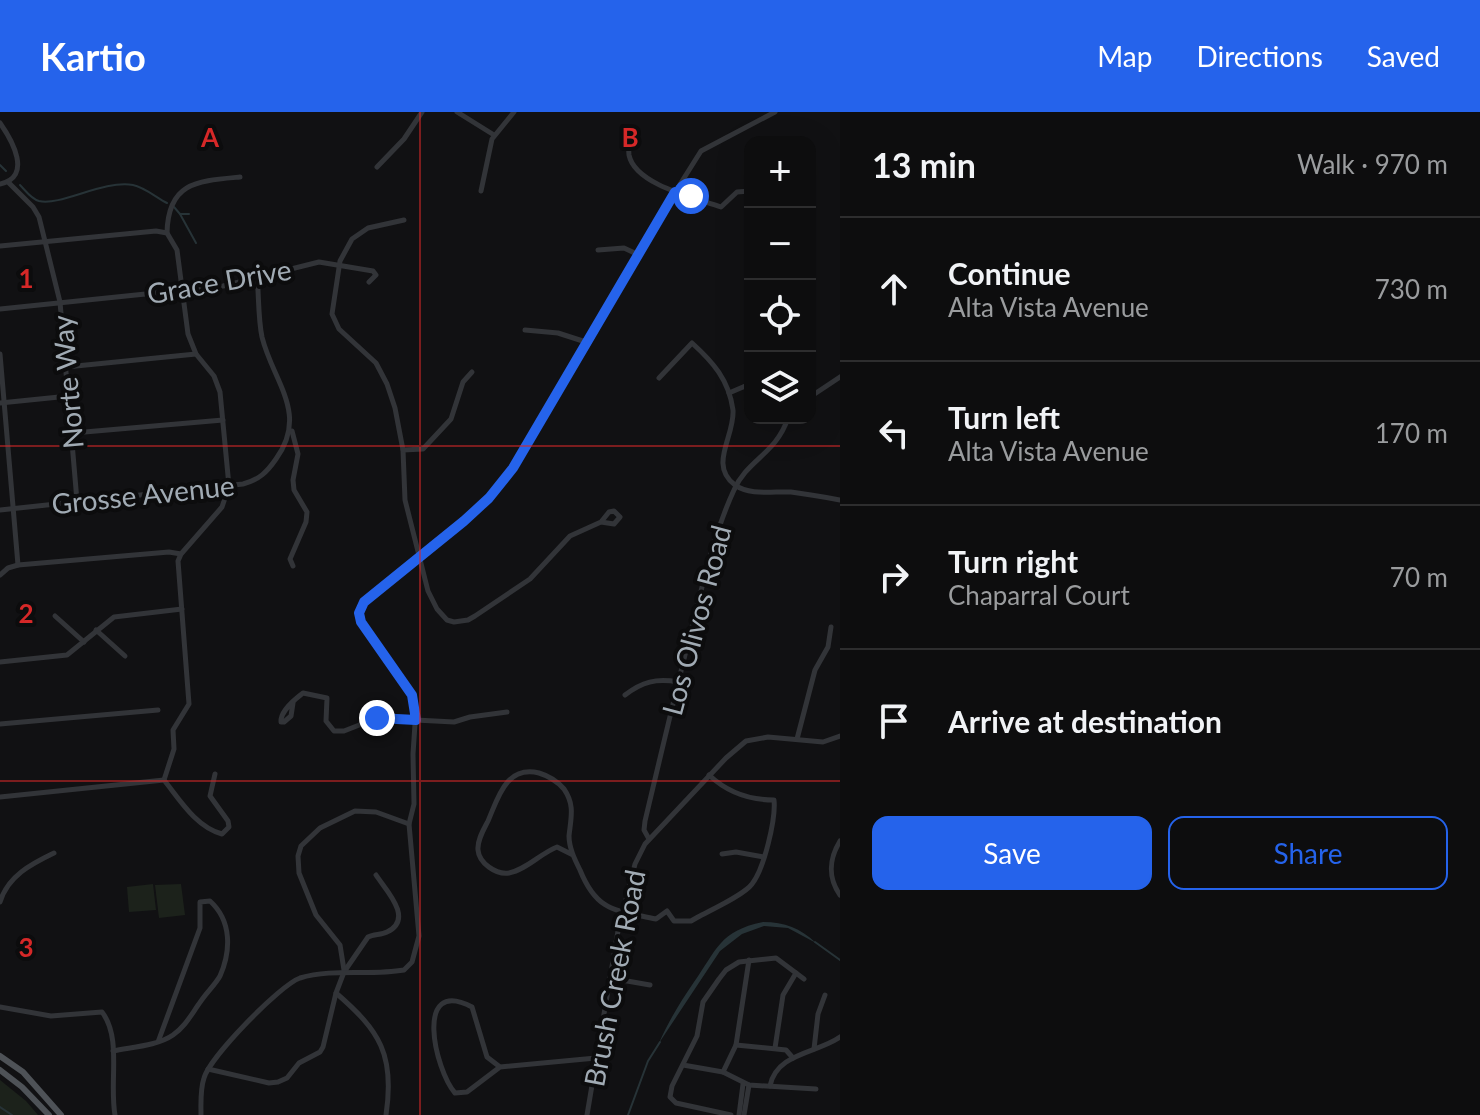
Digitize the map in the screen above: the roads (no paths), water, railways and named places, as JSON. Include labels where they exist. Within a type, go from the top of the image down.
[{"type":"main road","points":[[0,1056],[23,1072],[61,1115]]},
{"type":"main road","points":[[0,1070],[49,1115]]},
{"type":"street","points":[[377,167],[404,139],[422,112]]},
{"type":"street","points":[[457,112],[494,135]]},
{"type":"street","points":[[481,191],[483,170],[494,135],[514,112]]},
{"type":"street","points":[[201,1115],[201,1091],[208,1069],[242,1027],[289,983],[314,975],[393,972],[404,970],[412,962],[419,930],[409,824],[414,804],[416,720],[412,695],[365,629],[359,613],[364,602],[472,513],[513,468],[701,151],[762,114],[775,112]]},
{"type":"street","points":[[0,123],[17,157],[17,170],[8,182],[0,184]]},
{"type":"street","points":[[631,136],[628,153],[632,162],[646,176],[675,192],[721,207],[737,192],[744,191]]},
{"type":"street","points":[[164,780],[174,749],[173,730],[189,704],[178,561],[222,507],[229,486],[220,392],[214,376],[196,354],[188,334],[177,250],[167,233],[169,208],[186,187],[197,182],[240,177]]},
{"type":"street","name":"Norte Way","points":[[8,182],[39,217],[60,302],[77,501]]},
{"type":"street","points":[[404,220],[359,232],[347,246],[332,305],[335,322],[383,373],[395,408],[403,450],[405,500],[428,591],[437,609],[447,620],[460,622],[475,616],[523,584],[570,536],[601,522]]},
{"type":"street","points":[[0,246],[156,231],[167,233]]},
{"type":"street","points":[[598,250],[624,248],[639,255]]},
{"type":"street","name":"Grace Drive","points":[[0,309],[223,286],[319,262],[373,271],[376,275],[369,282]]},
{"type":"street","points":[[257,276],[262,337],[288,403],[290,426],[298,454],[294,490],[307,512],[306,522],[290,559],[293,566]]},
{"type":"street","points":[[525,330],[558,333],[589,343]]},
{"type":"street","points":[[659,378],[692,343],[713,361],[729,393],[732,426],[722,459],[724,470],[735,485],[755,491],[790,492],[840,500]]},
{"type":"street","points":[[0,354],[18,565]]},
{"type":"street","points":[[66,367],[196,354]]},
{"type":"street","points":[[403,450],[423,449],[451,419],[463,382],[472,372]]},
{"type":"street","points":[[816,393],[840,377]]},
{"type":"street","points":[[729,393],[744,387]]},
{"type":"street","points":[[2,403],[69,396]]},
{"type":"street","points":[[73,433],[223,420]]},
{"type":"street","name":"Los Olivos Road","points":[[649,839],[644,830],[645,821],[707,567],[735,485],[778,442],[786,424]]},
{"type":"street","name":"Grosse Avenue","points":[[0,510],[255,481],[278,457],[290,426]]},
{"type":"street","points":[[0,575],[18,565],[169,552],[181,554]]},
{"type":"street","points":[[0,662],[67,655],[114,617],[182,609]]},
{"type":"street","points":[[55,616],[84,642]]},
{"type":"street","points":[[797,739],[815,670],[828,647],[831,627]]},
{"type":"street","points":[[96,630],[125,656]]},
{"type":"street","points":[[625,695],[650,681],[663,679],[678,682]]},
{"type":"street","points":[[293,703],[303,693],[327,698],[326,721],[334,731],[344,731],[377,718],[454,722],[507,712]]},
{"type":"street","points":[[0,724],[158,710]]},
{"type":"street","name":"Brush Creek Road","points":[[587,1115],[623,912],[635,864],[649,839],[709,775],[739,746],[751,739],[768,737],[823,742],[840,736]]},
{"type":"street","points":[[569,838],[511,873],[493,869],[480,857],[479,842],[504,784],[513,775],[535,772],[561,785],[572,804],[569,838],[573,855],[595,899],[623,912],[656,919],[667,911],[674,921],[691,921],[751,886],[764,857],[775,809],[774,800],[732,793],[709,775]]},
{"type":"street","points":[[164,780],[185,808],[222,834],[229,827],[210,796],[209,789],[215,774]]},
{"type":"street","points":[[0,797],[164,780]]},
{"type":"street","points":[[344,972],[340,945],[316,915],[299,873],[301,846],[320,828],[355,811],[376,812],[409,824]]},
{"type":"street","points":[[840,841],[834,853],[831,873],[840,895]]},
{"type":"street","points":[[557,847],[573,855]]},
{"type":"street","points":[[722,854],[736,852],[764,857]]},
{"type":"street","points":[[0,902],[2,894],[19,873],[31,863],[54,853]]},
{"type":"street","points":[[208,1069],[269,1083],[278,1082],[287,1078],[299,1063],[320,1052],[344,972],[368,937],[388,932],[398,918],[399,909],[394,898],[376,875]]},
{"type":"street","points":[[113,1051],[158,1042],[172,1035],[187,1023],[218,979],[229,950],[228,935],[222,917],[210,901],[200,902],[200,928],[158,1042]]},
{"type":"street","points":[[731,1115],[672,1100],[672,1086],[697,1036],[703,1002],[726,970],[739,962],[776,958],[804,979]]},
{"type":"street","points":[[723,1072],[736,1045],[749,960]]},
{"type":"street","points":[[775,1048],[783,995],[796,973]]},
{"type":"street","points":[[610,978],[650,985]]},
{"type":"street","points":[[336,993],[369,1023],[385,1053],[389,1098],[386,1115]]},
{"type":"street","points":[[814,1049],[818,1014],[825,995]]},
{"type":"street","points":[[500,1067],[487,1057],[472,1007],[458,1000],[439,1005],[432,1022],[445,1082],[455,1093],[467,1092],[500,1067],[596,1058]]},
{"type":"street","points":[[0,1007],[51,1016],[102,1012],[112,1029],[115,1115]]},
{"type":"street","points":[[770,1086],[772,1076],[793,1058],[840,1037]]},
{"type":"street","points":[[736,1045],[786,1050],[793,1058]]},
{"type":"street","points":[[683,1065],[723,1072],[746,1084],[816,1089]]},
{"type":"street","points":[[742,1115],[746,1084]]},
{"type":"waterway","points":[[0,165],[6,171]]},
{"type":"waterway","points":[[20,185],[34,198],[48,202],[108,186],[133,185],[167,203]]},
{"type":"waterway","points":[[174,207],[180,214],[189,214]]},
{"type":"waterway","points":[[180,214],[196,243]]},
{"type":"waterway","points":[[815,942],[840,960]]},
{"type":"waterway","points":[[628,1115],[648,1061],[660,1042]]},
{"type":"waterway","points":[[0,1107],[12,1115]]}]
